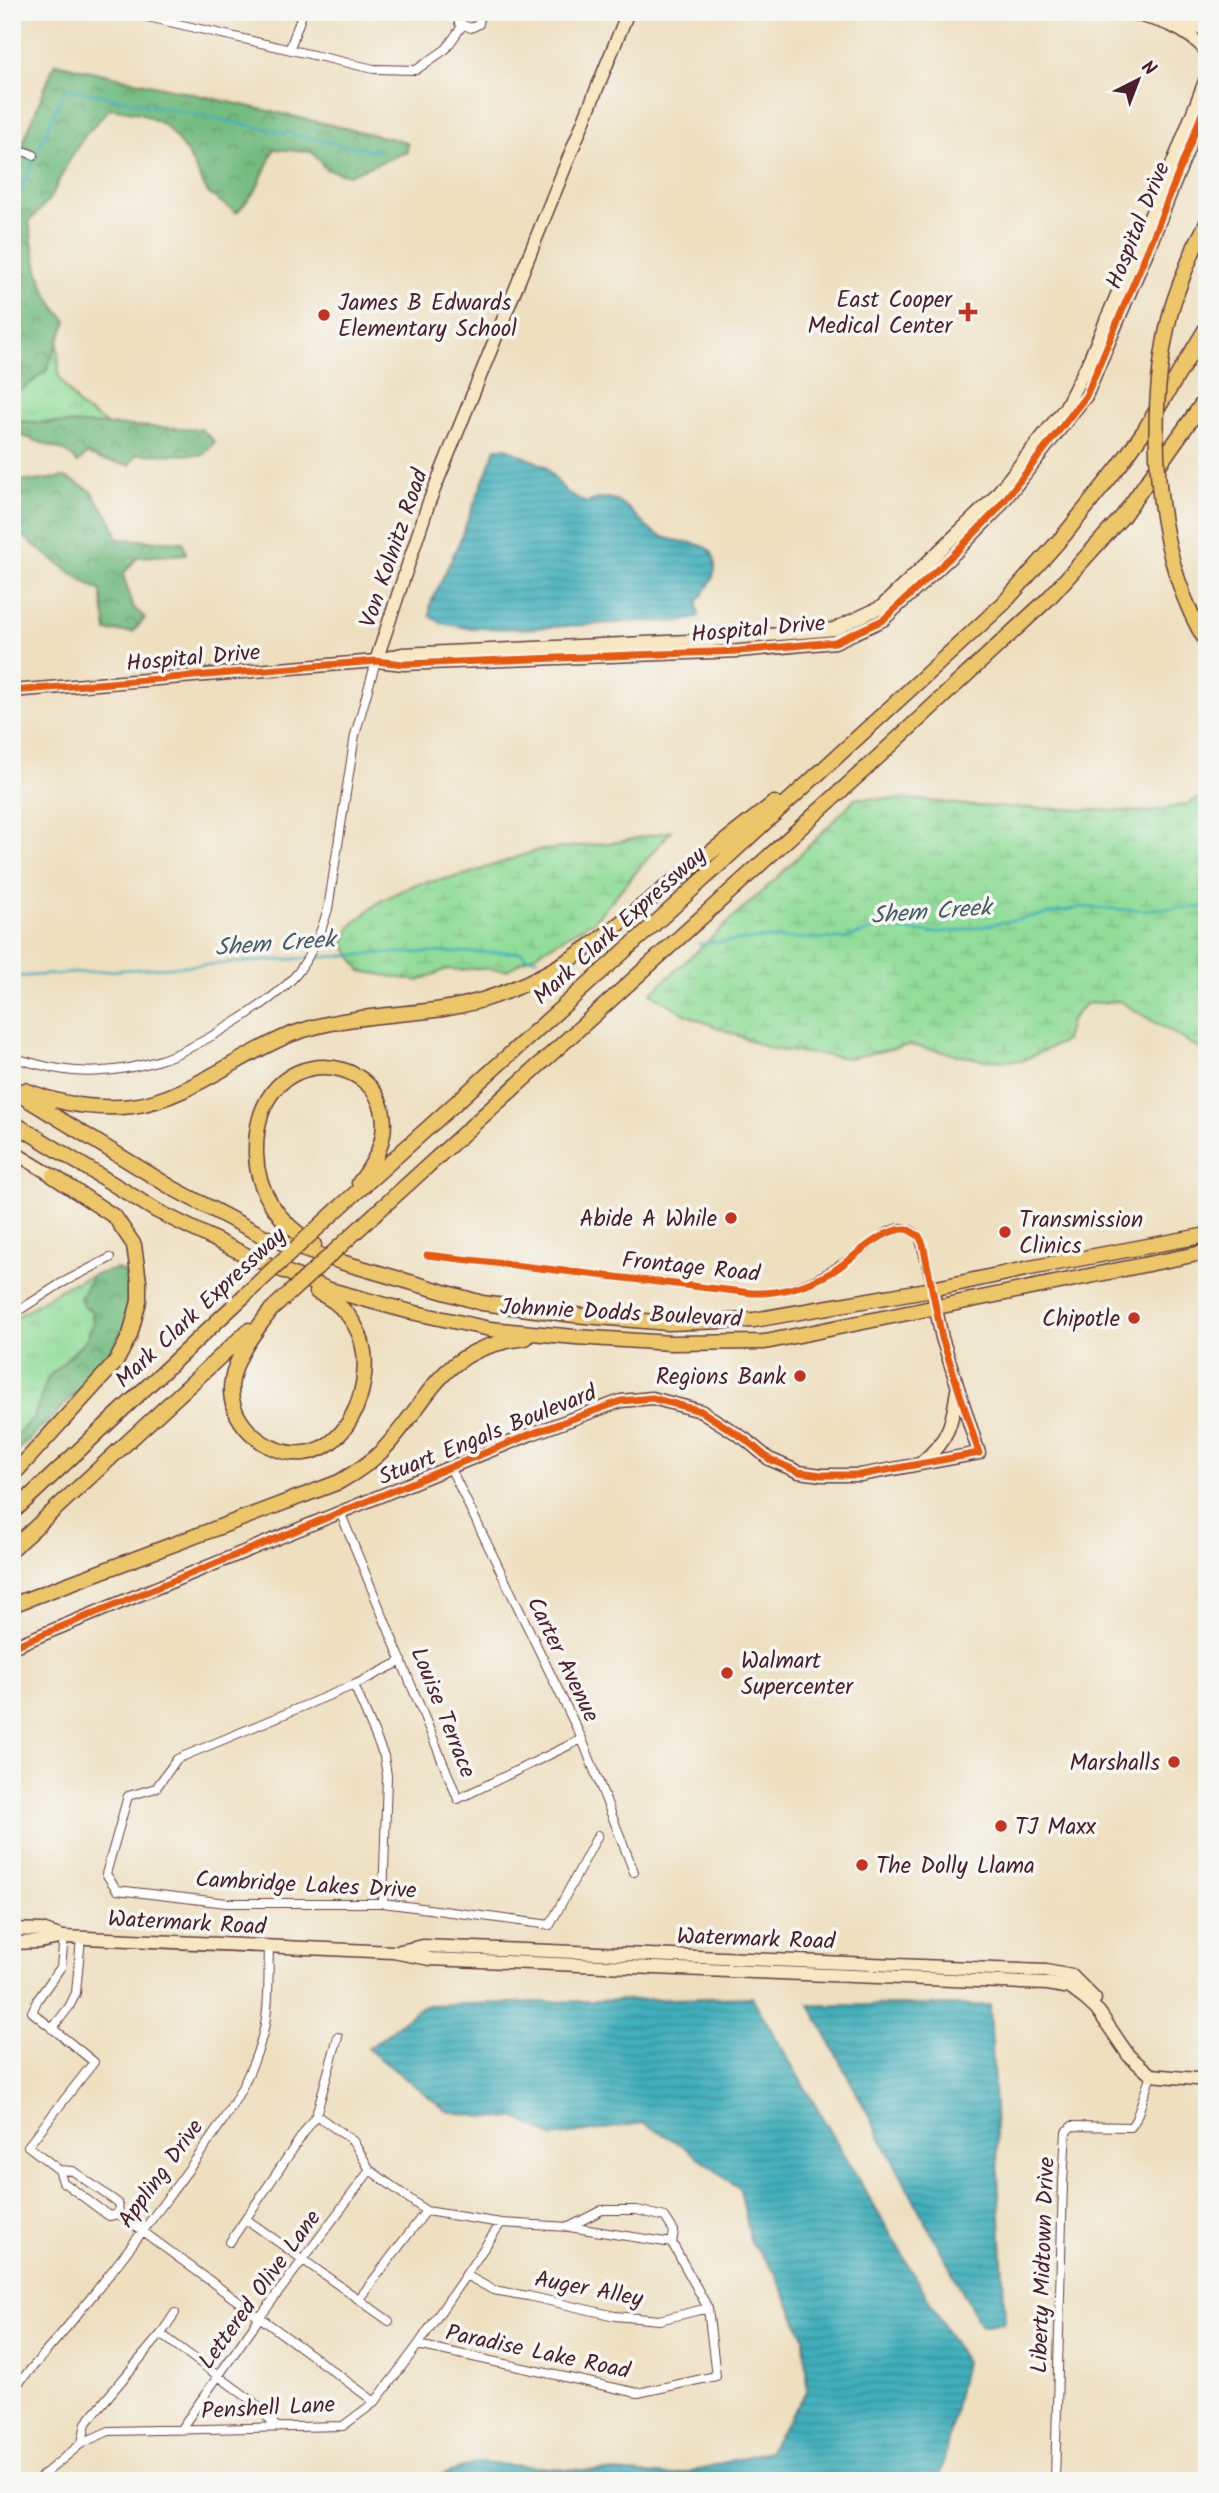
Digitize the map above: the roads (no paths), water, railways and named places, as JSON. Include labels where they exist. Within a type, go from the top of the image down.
[{"type":"highway","points":[[1207,223],[1195,246],[1172,310],[1160,375],[1156,446],[1165,523],[1180,587],[1207,643]]},
{"type":"highway","name":"Mark Clark Expressway","points":[[12,1513],[244,1296],[1003,604],[1065,534],[1144,430],[1207,327]]},
{"type":"highway","points":[[12,1549],[1048,599],[1122,517],[1207,397]]},
{"type":"highway","points":[[12,1088],[79,1106],[134,1106],[178,1092],[257,1050],[306,1030],[356,1018],[446,1008],[529,983],[570,961],[596,942],[792,789],[883,714]]},
{"type":"highway","points":[[339,1209],[377,1155],[382,1144],[385,1116],[376,1093],[359,1078],[326,1066],[302,1069],[279,1086],[263,1109],[256,1144],[260,1182],[267,1198],[289,1226],[341,1262]]},
{"type":"highway","name":"Johnnie Dodds Boulevard","points":[[12,1088],[174,1189],[265,1237],[482,1303],[574,1315],[668,1322],[754,1320],[932,1289],[1207,1235]]},
{"type":"highway","name":"Johnnie Dodds Boulevard","points":[[12,1122],[157,1212],[250,1257],[330,1290],[411,1312],[490,1329],[671,1343],[765,1342],[1207,1252]]},
{"type":"highway","points":[[12,1476],[116,1362],[130,1335],[139,1301],[138,1264],[134,1245],[115,1217],[52,1176]]},
{"type":"highway","points":[[157,1212],[210,1248],[323,1294],[334,1301],[352,1321],[363,1344],[365,1356],[360,1399],[353,1416],[337,1435],[312,1452],[290,1452],[261,1442],[239,1419],[231,1397],[232,1377],[238,1360],[271,1310]]},
{"type":"highway","points":[[12,1605],[339,1482],[383,1450],[440,1377],[473,1351],[515,1339],[552,1335]]},
{"type":"street","points":[[126,12],[154,16],[374,69],[416,70],[446,49],[462,26]]},
{"type":"street","points":[[290,48],[303,12]]},
{"type":"street","points":[[458,12],[462,26],[467,28],[476,27],[481,19],[480,12]]},
{"type":"street","name":"Von Kolnitz Road","points":[[12,1057],[70,1071],[109,1071],[161,1060],[204,1039],[270,1000],[299,971],[323,929],[355,735],[376,661],[429,502],[628,12]]},
{"type":"street","points":[[1126,12],[1207,29]]},
{"type":"street","points":[[1166,22],[1197,40],[1207,52]]},
{"type":"street","name":"Hospital Drive","points":[[12,691],[376,661],[402,654],[711,640],[834,629],[881,607],[992,500],[1065,408],[1088,363],[1207,76]]},
{"type":"street","name":"Hospital Drive","points":[[376,661],[404,664],[739,651],[835,642],[883,620],[996,511],[1086,396],[1207,101]]},
{"type":"street","points":[[12,147],[34,155]]},
{"type":"street","points":[[12,1151],[52,1176]]},
{"type":"street","name":"Frontage Road","points":[[427,1255],[752,1293],[774,1293],[831,1272],[891,1231],[907,1228],[919,1237],[923,1244],[932,1289]]},
{"type":"street","points":[[12,1315],[60,1284],[110,1258]]},
{"type":"street","name":"Stuart Engals Boulevard","points":[[12,1647],[531,1434],[621,1401],[652,1398],[701,1411],[745,1439],[769,1460],[799,1472],[860,1475],[979,1453],[942,1338],[932,1289]]},
{"type":"street","points":[[919,1464],[936,1450],[949,1430],[957,1385]]},
{"type":"street","name":"Carter Avenue","points":[[450,1467],[582,1739],[634,1872]]},
{"type":"street","name":"Louise Terrace","points":[[341,1514],[458,1799],[582,1739]]},
{"type":"street","name":"Cambridge Lakes Drive","points":[[402,1661],[354,1685],[177,1759],[156,1788],[128,1796],[106,1874],[117,1890],[227,1903],[383,1903],[550,1925],[598,1835]]},
{"type":"street","points":[[354,1685],[384,1756],[387,1776],[383,1903]]},
{"type":"street","name":"Watermark Road","points":[[12,1930],[42,1930],[64,1937],[81,1938],[393,1952],[423,1946],[1046,1971],[1072,1976],[1097,2000],[1103,2018],[1129,2056],[1151,2075]]},
{"type":"street","points":[[64,1937],[61,1966],[32,2012],[94,2062],[29,2146],[59,2170],[63,2182],[109,2216],[119,2214],[376,2402]]},
{"type":"street","name":"Watermark Road","points":[[12,1943],[40,1942],[64,1937]]},
{"type":"street","points":[[52,2029],[76,1993],[81,1938]]},
{"type":"street","name":"Appling Drive","points":[[12,2390],[61,2337],[143,2231],[211,2138],[249,2074],[263,2035],[269,1947]]},
{"type":"street","points":[[230,2242],[316,2115],[338,2037]]},
{"type":"street","points":[[1151,2075],[1207,2080]]},
{"type":"street","name":"Liberty Midtown Drive","points":[[1055,2481],[1066,2132],[1072,2126],[1131,2127],[1151,2075]]},
{"type":"street","points":[[316,2115],[353,2141],[370,2170],[426,2211],[501,2223],[569,2227],[672,2244]]},
{"type":"street","points":[[59,2170],[73,2171],[118,2203],[119,2214]]},
{"type":"street","name":"Lettered Olive Lane","points":[[180,2430],[370,2170]]},
{"type":"street","name":"Paradise Lake Road","points":[[418,2345],[638,2393],[716,2376],[708,2308],[672,2244],[674,2231],[665,2217],[637,2210],[602,2210],[569,2227]]},
{"type":"street","points":[[359,2299],[426,2211]]},
{"type":"street","points":[[246,2220],[389,2321]]},
{"type":"street","name":"Penshell Lane","points":[[36,2481],[82,2444],[109,2431],[343,2426],[376,2402],[501,2223]]},
{"type":"street","name":"Auger Alley","points":[[466,2275],[493,2290],[528,2295],[615,2316],[659,2320],[708,2308]]},
{"type":"street","points":[[82,2444],[86,2423],[161,2334],[175,2313]]},
{"type":"street","points":[[161,2334],[251,2400],[278,2428]]},
{"type":"water","points":[[496,448],[506,448],[545,466],[566,492],[586,503],[604,498],[614,499],[654,533],[701,545],[710,551],[715,562],[714,574],[697,603],[699,616],[675,622],[643,621],[524,629],[468,628],[441,623],[430,616],[430,605],[458,545]]},
{"type":"water","points":[[752,1997],[965,2362],[939,2481],[423,2481],[478,2463],[673,2476],[768,2451],[807,2391],[804,2337],[774,2270],[751,2243],[740,2189],[682,2145],[643,2123],[553,2137],[517,2118],[481,2117],[447,2111],[368,2049],[424,2005]]},
{"type":"water","points":[[810,2005],[990,2005],[1005,2322],[981,2326]]},
{"type":"waterway","points":[[12,211],[65,88],[380,152]]},
{"type":"waterway","name":"Shem Creek","points":[[698,944],[769,938],[843,939],[879,928],[931,933],[958,931],[1082,907],[1130,910],[1201,907],[1207,904]]},
{"type":"waterway","name":"Shem Creek","points":[[12,977],[389,953],[521,952],[528,958],[538,958]]},
{"type":"place","name":"East Cooper Medical Center","points":[[968,312]]},
{"type":"place","name":"James B Edwards Elementary School","points":[[324,315]]},
{"type":"place","name":"Abide A While","points":[[731,1218]]},
{"type":"place","name":"Transmission Clinics","points":[[1005,1232]]},
{"type":"place","name":"Chipotle","points":[[1134,1318]]},
{"type":"place","name":"Regions Bank","points":[[800,1376]]},
{"type":"place","name":"Walmart Supercenter","points":[[727,1673]]},
{"type":"place","name":"Marshalls","points":[[1174,1762]]},
{"type":"place","name":"TJ Maxx","points":[[1001,1826]]},
{"type":"place","name":"The Dolly Llama","points":[[862,1865]]}]
